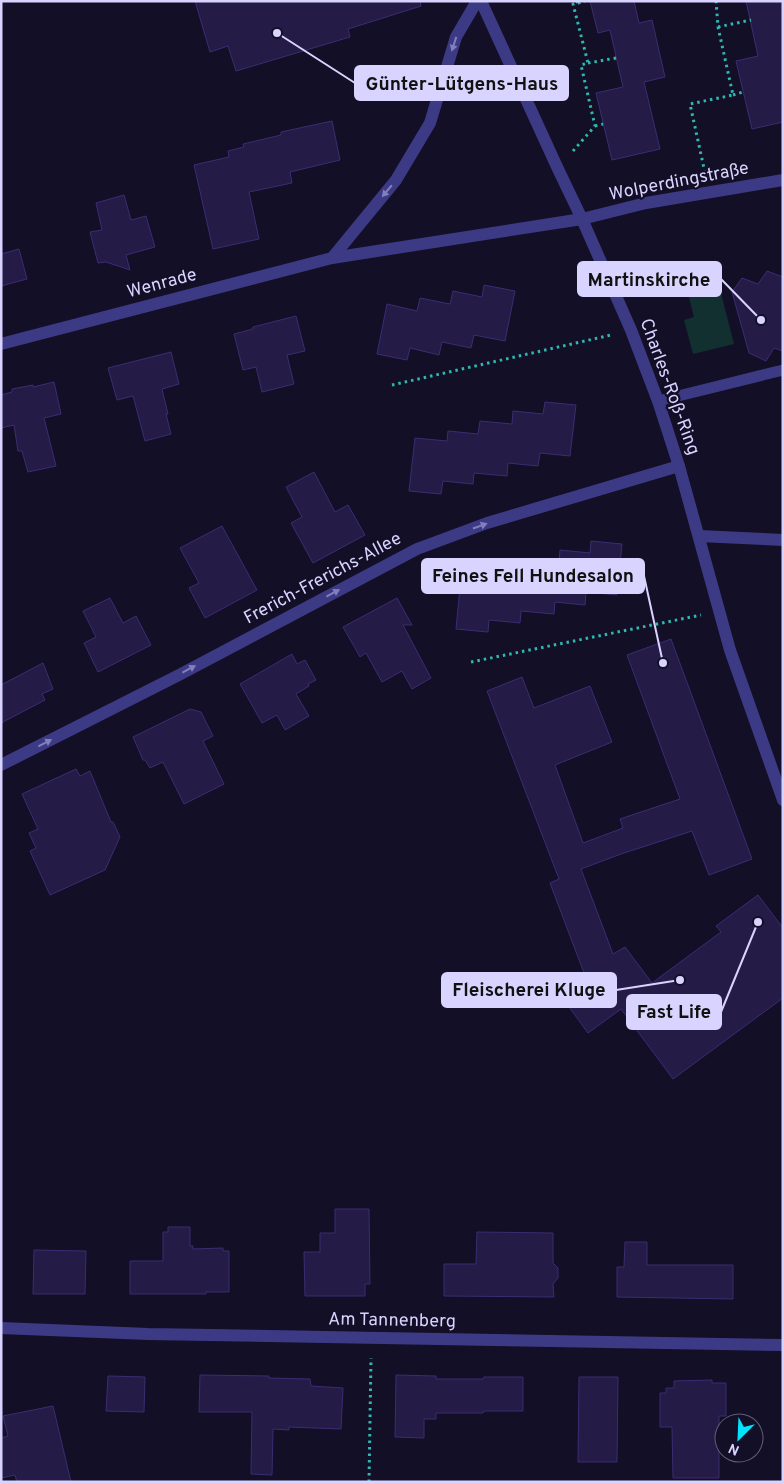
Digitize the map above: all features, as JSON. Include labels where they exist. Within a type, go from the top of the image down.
[{"type":"street","points":[[332,258],[396,180],[430,123],[456,37],[477,1]]},
{"type":"street","name":"Charles-Roß-Ring","points":[[482,1],[631,330],[658,401],[679,466],[719,612],[744,694],[783,800]]},
{"type":"street","name":"Wolperdingstraße","points":[[582,219],[646,203],[709,194],[783,180]]},
{"type":"street","name":"Wenrade","points":[[1,344],[332,258],[582,219]]},
{"type":"street","name":"Frerich-Frerichs-Allee","points":[[1,766],[179,675],[417,549],[487,523],[679,466]]},
{"type":"street","points":[[699,536],[783,540]]},
{"type":"street","name":"Am Tannenberg","points":[[1,1328],[148,1334],[783,1345]]},
{"type":"lane","points":[[658,401],[783,370]]},
{"type":"path","points":[[585,1],[573,4],[588,63]]},
{"type":"path","points":[[716,1],[718,27],[733,95]]},
{"type":"path","points":[[718,27],[750,20]]},
{"type":"path","points":[[595,126],[581,65],[616,58]]},
{"type":"path","points":[[709,194],[690,104],[743,92]]},
{"type":"path","points":[[558,169],[595,126],[603,124]]},
{"type":"path","points":[[392,385],[631,330]]},
{"type":"path","points":[[471,662],[719,612]]},
{"type":"path","points":[[369,1482],[371,1338]]},
{"type":"green space","points":[[713,262],[734,344],[693,354],[684,320],[694,317],[682,270]]},
{"type":"building","points":[[195,1],[420,1],[421,6],[348,29],[350,37],[236,71],[228,46],[210,52]]},
{"type":"building","points":[[590,1],[634,1],[639,23],[652,20],[665,77],[644,82],[660,149],[612,160],[596,93],[623,87],[610,30],[598,33]]},
{"type":"building","points":[[746,1],[783,1],[783,122],[752,129],[736,61],[758,56]]},
{"type":"building","points":[[332,121],[340,160],[290,172],[292,183],[249,192],[259,239],[213,249],[194,165],[229,157],[228,151],[244,147],[243,144],[281,135],[281,132]]},
{"type":"building","points":[[124,195],[131,220],[146,216],[155,247],[126,255],[130,270],[106,262],[98,263],[90,232],[102,230],[96,203]]},
{"type":"building","points":[[19,249],[27,279],[1,286],[1,254]]},
{"type":"building","points":[[767,271],[783,277],[783,351],[774,348],[766,361],[749,353],[732,292],[742,278],[758,284]]},
{"type":"building","points":[[484,285],[515,291],[505,341],[474,335],[471,348],[442,342],[439,355],[410,348],[407,360],[377,354],[387,304],[417,311],[420,298],[450,304],[453,291],[482,297]]},
{"type":"building","points":[[296,316],[305,351],[287,355],[294,384],[262,392],[256,367],[243,370],[234,334]]},
{"type":"building","points":[[171,352],[179,384],[162,389],[171,434],[145,441],[133,396],[117,400],[108,368]]},
{"type":"building","points":[[54,382],[61,414],[44,418],[56,466],[28,472],[22,451],[18,451],[14,425],[1,428],[1,395],[12,392],[12,389]]},
{"type":"building","points":[[545,402],[576,405],[570,456],[540,453],[538,466],[508,463],[507,476],[474,473],[473,484],[443,481],[441,494],[409,491],[415,438],[447,441],[448,431],[478,434],[480,421],[512,424],[513,411],[543,414]]},
{"type":"building","points":[[314,472],[335,512],[348,505],[365,535],[313,563],[291,523],[302,517],[286,487]]},
{"type":"building","points":[[222,526],[257,590],[205,618],[189,588],[199,583],[180,548]]},
{"type":"building","points":[[591,541],[622,544],[617,595],[586,592],[585,605],[555,602],[554,614],[521,611],[520,623],[489,620],[488,632],[456,629],[461,577],[493,580],[494,569],[525,572],[526,560],[559,563],[560,550],[590,553]]},
{"type":"building","points":[[110,598],[123,623],[136,616],[151,645],[98,672],[84,643],[96,637],[83,611]]},
{"type":"building","points":[[397,598],[412,625],[403,625],[431,678],[412,689],[402,671],[382,682],[366,653],[360,657],[343,627]]},
{"type":"building","points":[[671,639],[752,859],[709,875],[692,831],[581,869],[613,954],[625,947],[652,983],[721,932],[716,926],[758,895],[783,928],[783,998],[673,1079],[621,1009],[588,1033],[558,992],[584,973],[550,883],[559,879],[487,691],[522,677],[534,708],[590,686],[612,742],[555,765],[583,843],[623,828],[620,819],[680,799],[627,655]]},
{"type":"building","points":[[292,654],[297,664],[305,660],[316,680],[296,694],[309,716],[285,730],[277,715],[262,723],[240,684]]},
{"type":"building","points":[[43,663],[53,689],[42,694],[45,700],[1,723],[1,685]]},
{"type":"building","points":[[190,709],[201,712],[213,736],[203,741],[224,784],[184,804],[163,762],[150,768],[145,760],[143,760],[133,737]]},
{"type":"building","points":[[76,769],[80,776],[90,771],[111,822],[113,822],[120,837],[105,870],[50,895],[30,851],[36,848],[29,833],[38,829],[22,794]]},
{"type":"building","points":[[335,1209],[369,1209],[370,1284],[365,1284],[365,1296],[305,1296],[304,1252],[320,1252],[320,1233],[335,1233]]},
{"type":"building","points":[[168,1227],[190,1227],[190,1246],[193,1246],[193,1249],[223,1248],[223,1251],[229,1251],[229,1292],[206,1292],[206,1294],[130,1294],[130,1261],[163,1261],[163,1232],[168,1232]]},
{"type":"building","points":[[477,1232],[553,1233],[553,1263],[558,1268],[558,1278],[553,1284],[554,1297],[444,1296],[444,1264],[476,1264]]},
{"type":"building","points":[[625,1242],[647,1242],[647,1265],[733,1265],[733,1299],[617,1297],[617,1267],[624,1267]]},
{"type":"building","points":[[34,1250],[86,1251],[85,1294],[33,1294]]},
{"type":"building","points":[[200,1375],[269,1376],[269,1378],[310,1379],[311,1386],[343,1388],[341,1429],[289,1427],[289,1430],[273,1429],[272,1475],[251,1474],[252,1412],[199,1412]]},
{"type":"building","points":[[396,1375],[436,1376],[436,1379],[523,1377],[523,1411],[436,1413],[436,1419],[424,1419],[424,1438],[395,1437]]},
{"type":"building","points":[[108,1376],[145,1377],[144,1412],[106,1411]]},
{"type":"building","points":[[579,1377],[618,1377],[617,1462],[578,1462]]},
{"type":"building","points":[[712,1380],[712,1383],[726,1383],[726,1413],[714,1413],[714,1463],[719,1463],[719,1478],[673,1478],[672,1427],[660,1427],[660,1393],[666,1393],[666,1388],[674,1388],[674,1381]]},
{"type":"building","points":[[53,1406],[71,1482],[17,1482],[15,1475],[1,1478],[1,1438],[8,1436],[3,1416]]},
{"type":"place","name":"Günter-Lütgens-Haus","points":[[277,33]]},
{"type":"place","name":"Martinskirche","points":[[761,320]]},
{"type":"place","name":"Feines Fell Hundesalon","points":[[663,663]]},
{"type":"place","name":"Fast Life","points":[[758,922]]},
{"type":"place","name":"Fleischerei Kluge","points":[[680,980]]}]
